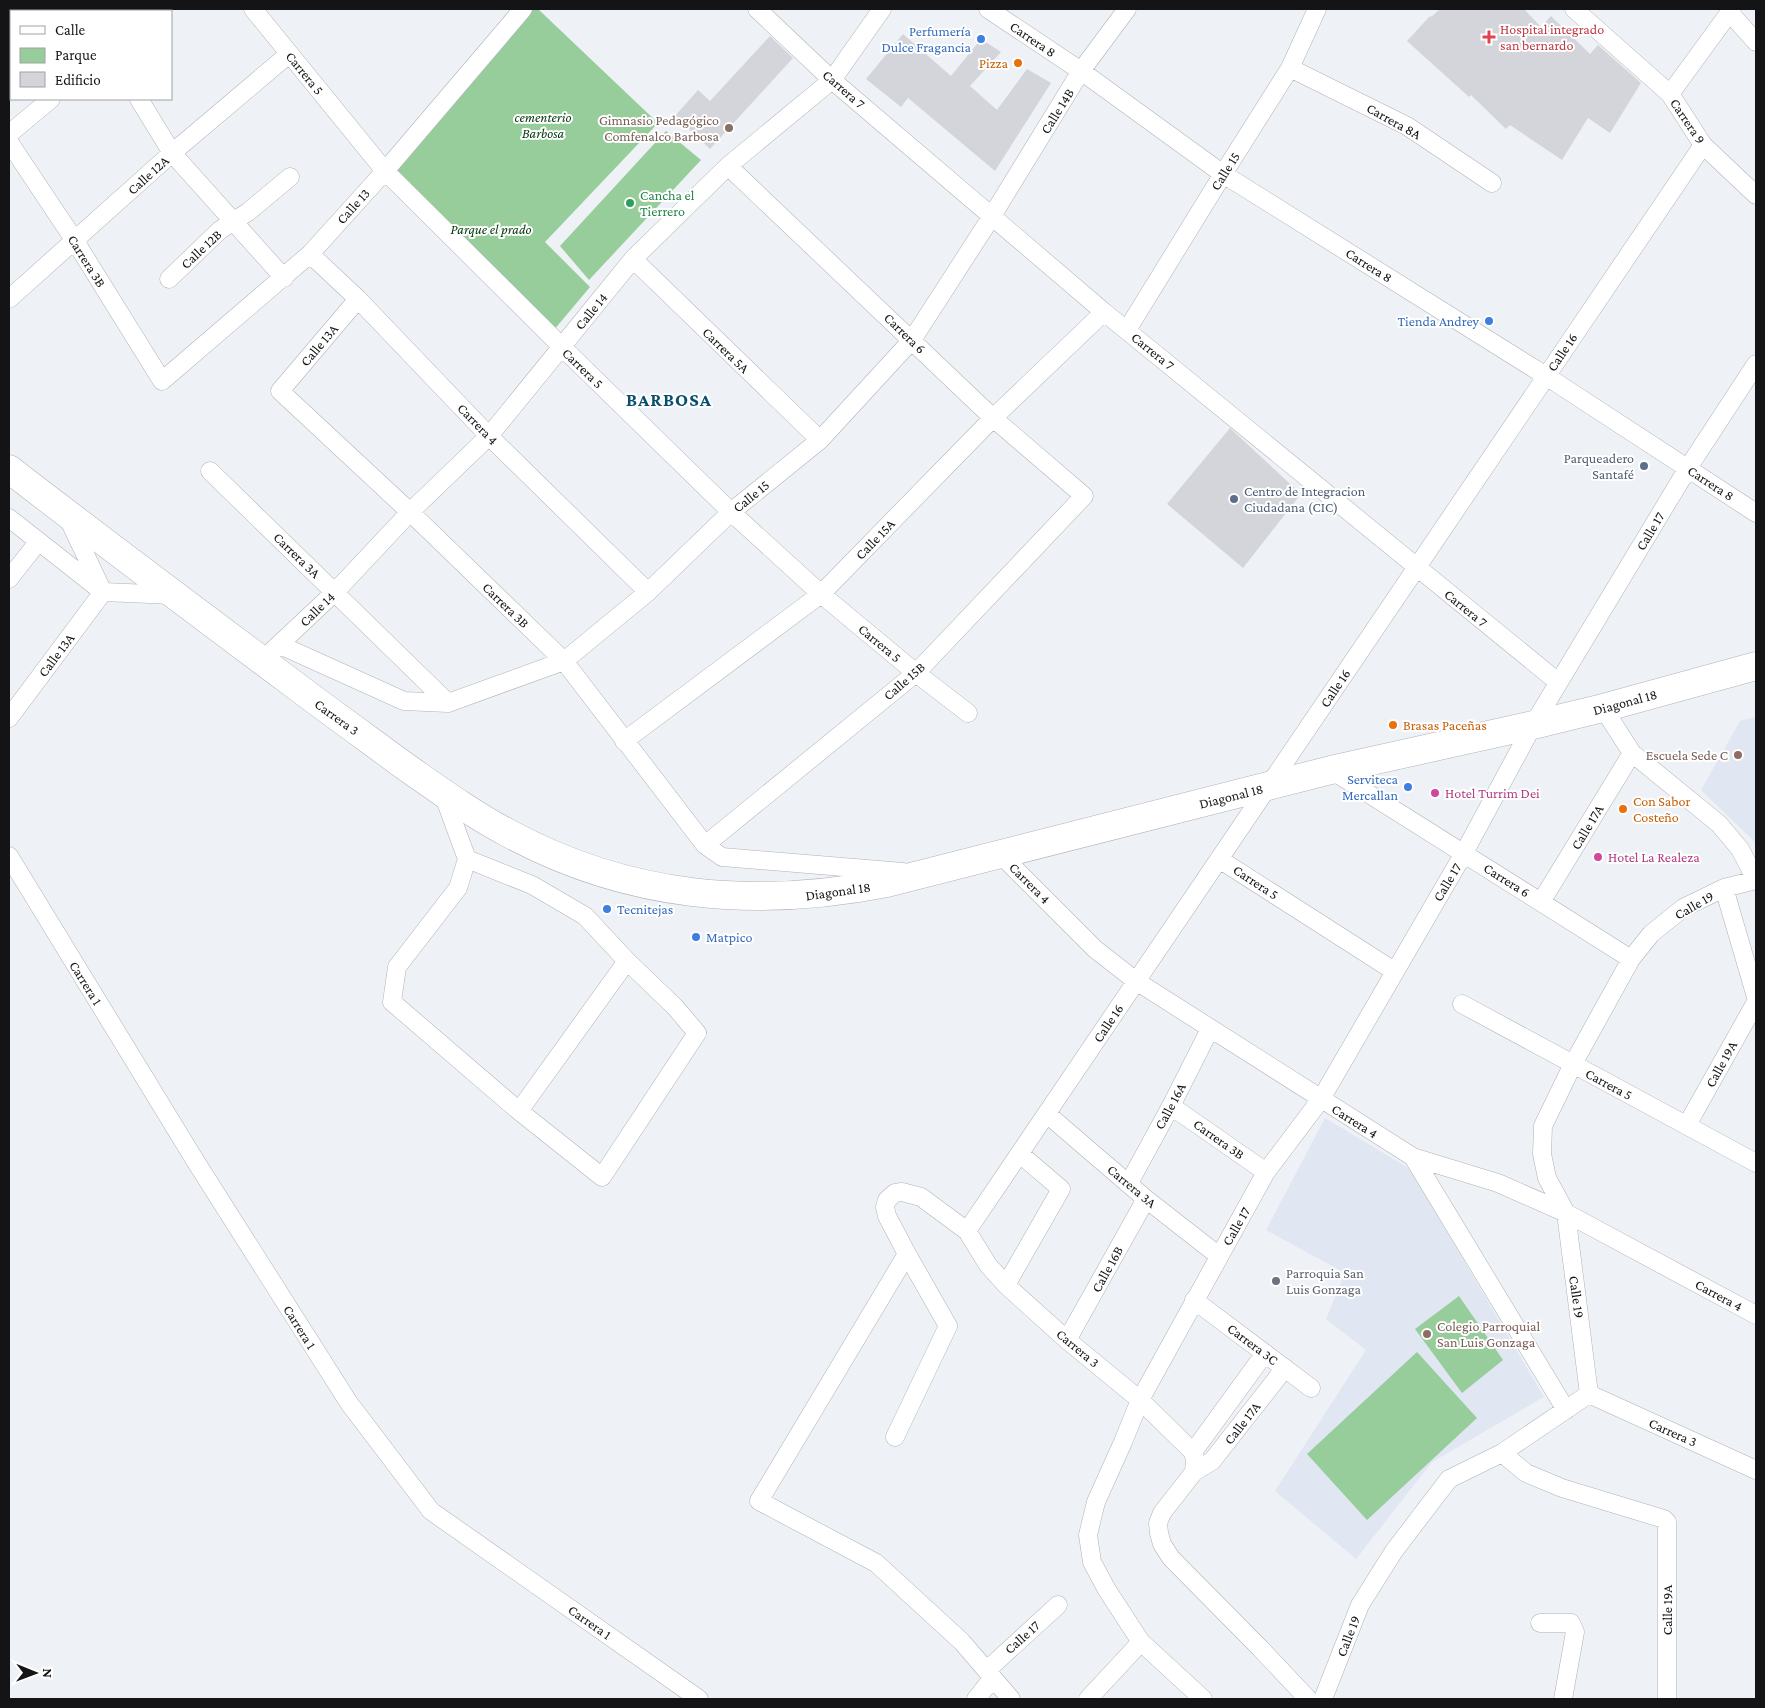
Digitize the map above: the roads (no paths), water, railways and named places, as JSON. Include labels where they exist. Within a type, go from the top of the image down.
[{"type":"main road","name":"Carrera 3","points":[[9,469],[174,595],[271,653],[443,793],[476,815],[509,834],[571,862],[617,877],[702,894]]},
{"type":"main road","name":"Diagonal 18","points":[[702,894],[771,897],[848,891],[924,874],[1331,770],[1602,708],[1756,666]]},
{"type":"street","name":"Carrera 5","points":[[253,9],[385,171],[562,347],[731,512],[822,594],[916,673],[968,713]]},
{"type":"street","name":"Calle 13","points":[[162,381],[310,254],[385,171],[426,120],[523,9]]},
{"type":"street","name":"Carrera 7","points":[[757,9],[832,80],[1104,312],[1558,682]]},
{"type":"street","name":"Calle 14","points":[[271,653],[335,592],[410,512],[489,436],[633,259],[728,166],[832,80],[882,9]]},
{"type":"street","name":"Carrera 8","points":[[988,9],[1014,16],[1081,71],[1223,174],[1546,376],[1756,513]]},
{"type":"street","name":"Calle 14B","points":[[992,216],[1081,71],[1127,9]]},
{"type":"street","name":"Calle 15","points":[[1127,330],[1290,68],[1317,9]]},
{"type":"street","name":"Carrera 9","points":[[1574,9],[1670,94],[1702,145],[1756,195]]},
{"type":"street","points":[[1670,94],[1731,11],[1756,42]]},
{"type":"street","name":"Calle 12A","points":[[9,299],[172,153],[289,54]]},
{"type":"street","name":"Carrera 8A","points":[[1290,68],[1407,126],[1492,183]]},
{"type":"street","points":[[9,134],[50,100]]},
{"type":"street","points":[[140,100],[172,153],[284,278]]},
{"type":"street","name":"Carrera 3B","points":[[9,142],[75,241],[162,381]]},
{"type":"street","name":"Calle 16","points":[[967,1231],[1702,145]]},
{"type":"street","name":"Carrera 6","points":[[728,166],[993,418],[1084,496]]},
{"type":"street","name":"Calle 12B","points":[[170,278],[220,230],[248,212],[290,176]]},
{"type":"street","name":"Calle 15","points":[[448,703],[564,661],[648,592],[731,512],[820,440],[912,340],[992,216]]},
{"type":"street","name":"Carrera 4","points":[[310,254],[358,299],[489,436],[648,592]]},
{"type":"street","name":"Carrera 5A","points":[[633,259],[820,440]]},
{"type":"street","name":"Calle 13A","points":[[280,391],[358,299]]},
{"type":"street","name":"Calle 15A","points":[[624,741],[822,594],[993,418],[1104,312]]},
{"type":"street","name":"Calle 17","points":[[1203,1699],[1141,1642],[1107,1590],[1092,1562],[1088,1535],[1096,1502],[1140,1400],[1266,1172],[1321,1099],[1464,853],[1558,682],[1688,468],[1756,364]]},
{"type":"street","name":"Carrera 3B","points":[[280,391],[410,512],[564,661],[705,845],[722,858],[924,874]]},
{"type":"street","name":"Carrera 3A","points":[[210,472],[448,703]]},
{"type":"street","name":"Calle 15B","points":[[705,845],[916,673],[1084,496]]},
{"type":"street","points":[[65,512],[103,592]]},
{"type":"street","points":[[9,518],[103,592],[174,595]]},
{"type":"street","points":[[9,579],[38,542]]},
{"type":"street","name":"Calle 13A","points":[[9,718],[103,592]]},
{"type":"street","points":[[271,653],[404,701],[448,703]]},
{"type":"street","points":[[1602,708],[1632,753],[1719,824],[1740,848],[1756,880]]},
{"type":"street","name":"Calle 17A","points":[[1541,902],[1632,753]]},
{"type":"street","name":"Carrera 6","points":[[1331,770],[1631,958]]},
{"type":"street","points":[[443,793],[467,859],[458,888],[397,967],[392,1002],[519,1111],[602,1178],[697,1033],[585,916],[532,885],[467,859]]},
{"type":"street","name":"Carrera 4","points":[[1000,854],[1095,949],[1136,981],[1413,1158],[1498,1183],[1566,1213],[1756,1315]]},
{"type":"street","name":"Carrera 1","points":[[9,856],[196,1162],[349,1403],[431,1511],[699,1699]]},
{"type":"street","name":"Carrera 5","points":[[1219,859],[1394,971]]},
{"type":"street","name":"Calle 19","points":[[1323,1699],[1360,1605],[1394,1551],[1449,1479],[1502,1453],[1589,1394],[1566,1213],[1547,1178],[1542,1154],[1543,1126],[1573,1064],[1631,958],[1651,934],[1683,908],[1724,888],[1756,880]]},
{"type":"street","points":[[1724,888],[1756,997]]},
{"type":"street","points":[[519,1111],[627,961]]},
{"type":"street","name":"Calle 19A","points":[[1687,1125],[1756,1002]]},
{"type":"street","name":"Carrera 5","points":[[1462,1004],[1756,1163]]},
{"type":"street","name":"Calle 16A","points":[[1129,1183],[1171,1106],[1210,1028]]},
{"type":"street","name":"Carrera 3B","points":[[1171,1106],[1266,1172]]},
{"type":"street","name":"Carrera 3A","points":[[1047,1114],[1146,1199],[1218,1256]]},
{"type":"street","points":[[1006,1285],[1061,1189],[1020,1154]]},
{"type":"street","points":[[1413,1158],[1566,1410]]},
{"type":"street","points":[[894,1437],[948,1326],[887,1216],[885,1207],[887,1200],[895,1193],[902,1192],[922,1197],[967,1231]]},
{"type":"street","name":"Calle 16B","points":[[1067,1340],[1146,1199]]},
{"type":"street","name":"Carrera 3","points":[[967,1231],[988,1265],[1006,1285],[1067,1340],[1140,1400],[1194,1462]]},
{"type":"street","points":[[907,1254],[759,1502],[876,1564],[962,1642],[1011,1699]]},
{"type":"street","name":"Carrera 3C","points":[[1194,1300],[1312,1388]]},
{"type":"street","name":"Calle 17A","points":[[1194,1462],[1265,1353]]},
{"type":"street","name":"Calle 17A","points":[[1194,1462],[1212,1461],[1285,1368]]},
{"type":"street","name":"Carrera 3","points":[[1589,1394],[1756,1470]]},
{"type":"street","name":"Calle 19A","points":[[1502,1453],[1526,1473],[1562,1488],[1664,1519],[1666,1522],[1667,1699]]},
{"type":"street","points":[[1194,1462],[1162,1513],[1158,1523],[1162,1544],[1171,1558],[1308,1699]]},
{"type":"street","name":"Calle 17","points":[[976,1699],[990,1674],[1058,1605]]},
{"type":"street","points":[[1540,1623],[1571,1623],[1575,1632],[1562,1699]]},
{"type":"street","points":[[1088,1699],[1141,1642]]},
{"type":"place","name":"Hospital integrado san bernardo","points":[[1489,37]]},
{"type":"place","name":"Perfumería Dulce Fragancia","points":[[981,39]]},
{"type":"place","name":"Pizza","points":[[1018,63]]},
{"type":"place","name":"Gimnasio Pedagógico Comfenalco Barbosa","points":[[729,128]]},
{"type":"place","name":"Cancha el Tierrero","points":[[630,203]]},
{"type":"place","name":"Tienda Andrey","points":[[1489,321]]},
{"type":"place","name":"Parqueadero Santafé","points":[[1644,466]]},
{"type":"place","name":"Centro de Integracion Ciudadana (CIC)","points":[[1234,499]]},
{"type":"place","name":"Brasas Paceñas","points":[[1393,725]]},
{"type":"place","name":"Escuela Sede C","points":[[1738,755]]},
{"type":"place","name":"Serviteca Mercallan","points":[[1408,787]]},
{"type":"place","name":"Hotel Turrim Dei","points":[[1435,793]]},
{"type":"place","name":"Con Sabor Costeño","points":[[1623,809]]},
{"type":"place","name":"Hotel La Realeza","points":[[1598,857]]},
{"type":"place","name":"Tecnitejas","points":[[607,909]]},
{"type":"place","name":"Matpico","points":[[696,937]]},
{"type":"place","name":"Parroquia San Luis Gonzaga","points":[[1276,1281]]},
{"type":"place","name":"Colegio Parroquial San Luis Gonzaga","points":[[1427,1334]]},
{"type":"district","name":"BARBOSA","points":[[669,399]]},
{"type":"park label","name":"cementerio Barbosa","points":[[543,126]]},
{"type":"park label","name":"Parque el prado","points":[[491,229]]}]
